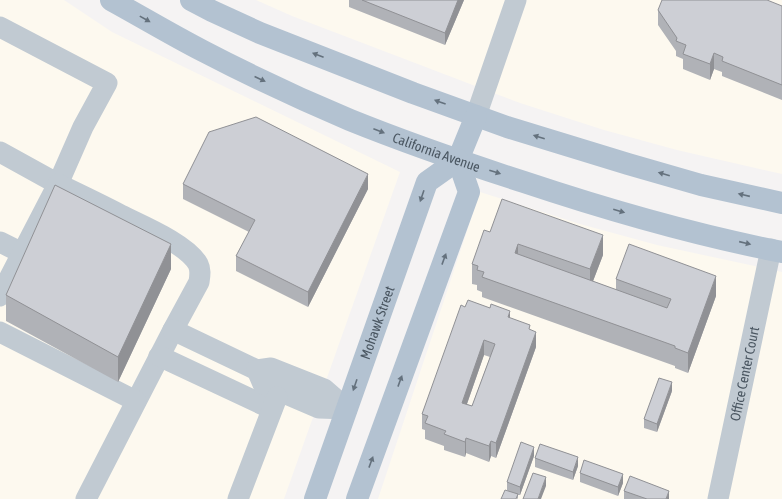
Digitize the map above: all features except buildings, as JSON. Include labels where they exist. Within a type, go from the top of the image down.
[{"type":"main road","name":"California Avenue","points":[[111,0],[201,50],[296,96],[349,120],[404,141],[577,199],[697,233],[778,247]]},
{"type":"main road","points":[[191,0],[260,33],[413,93],[507,127],[701,185],[782,203]]},
{"type":"main road","points":[[357,499],[468,192],[458,160],[476,116]]},
{"type":"main road","name":"Mohawk Street","points":[[315,499],[427,182],[458,160]]},
{"type":"street","points":[[476,116],[516,0]]},
{"type":"street","points":[[0,27],[106,83],[83,127],[58,184],[0,296]]},
{"type":"street","points":[[0,152],[58,184],[166,237],[193,258],[198,264],[200,270],[200,276],[196,287],[172,330],[86,499]]},
{"type":"street","points":[[0,242],[22,253]]},
{"type":"street","name":"Office Center Court","points":[[718,499],[778,247]]},
{"type":"street","points":[[172,330],[257,370],[271,368],[324,389],[347,409]]},
{"type":"street","points":[[0,332],[136,401]]},
{"type":"street","points":[[159,356],[276,400],[319,408],[347,409]]},
{"type":"street","points":[[257,370],[263,384],[276,400]]},
{"type":"street","points":[[238,499],[276,400]]},
{"type":"shaded area","points":[[0,0],[64,0],[112,32],[400,172],[284,499],[0,499]]},
{"type":"shaded area","points":[[256,0],[782,0],[782,174],[677,150],[604,130],[520,103],[292,16]]},
{"type":"shaded area","points":[[480,192],[580,224],[657,245],[782,272],[782,499],[378,499]]}]
